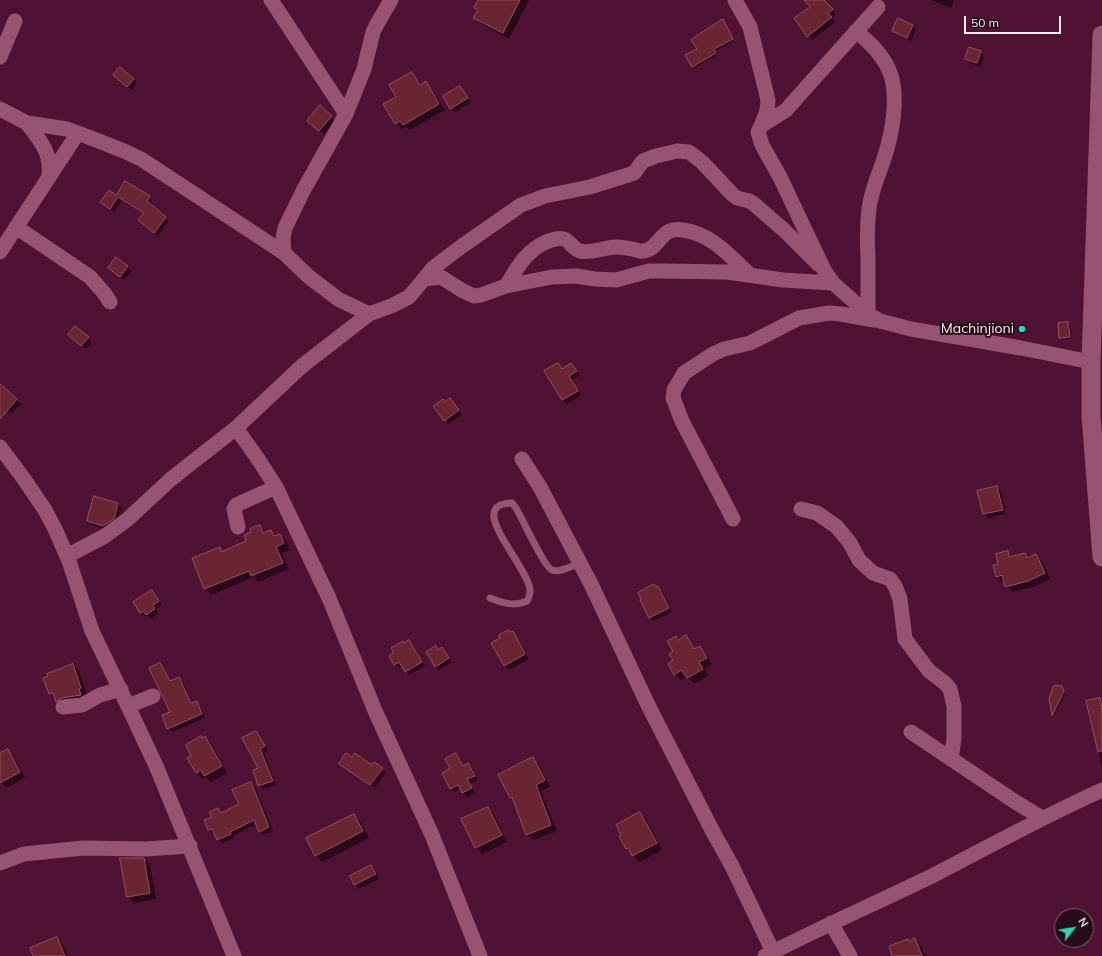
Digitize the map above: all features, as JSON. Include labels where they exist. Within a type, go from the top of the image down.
[{"type":"street","points":[[271,0],[346,114]]},
{"type":"street","points":[[284,253],[283,238],[285,228],[306,186],[346,114],[364,69],[376,24],[391,0]]},
{"type":"street","points":[[735,0],[750,27],[768,100],[768,109],[758,132],[762,145],[780,177],[824,270],[833,283],[874,318]]},
{"type":"street","points":[[761,126],[779,116],[786,110],[878,7]]},
{"type":"street","points":[[0,57],[15,21]]},
{"type":"street","points":[[856,31],[871,44],[882,58],[890,71],[894,91],[894,112],[888,145],[874,186],[869,207],[867,233],[874,318]]},
{"type":"street","points":[[1102,35],[1097,316],[1091,362],[1097,416],[1102,557]]},
{"type":"street","points":[[0,109],[27,123],[66,129],[141,159],[284,253],[323,288],[347,304],[369,314]]},
{"type":"street","points":[[27,123],[49,157],[49,175]]},
{"type":"street","points":[[0,252],[49,175],[78,133]]},
{"type":"street","points":[[67,556],[94,542],[119,526],[187,466],[236,428],[302,366],[369,314],[391,306],[409,297],[433,268],[467,242],[527,201],[590,187],[634,173],[643,161],[648,158],[677,152],[689,152],[709,169],[737,198],[754,204],[824,270]]},
{"type":"street","points":[[16,227],[90,277],[110,302]]},
{"type":"street","points":[[506,286],[526,255],[548,241],[559,238],[566,240],[574,248],[581,252],[615,247],[633,249],[640,252],[646,251],[666,232],[673,229],[684,230],[711,240],[750,275]]},
{"type":"street","points":[[424,279],[441,277],[474,296],[506,286],[552,276],[576,276],[616,280],[649,271],[727,272],[783,280],[833,283]]},
{"type":"street","points":[[733,519],[682,421],[673,398],[674,390],[684,373],[713,354],[724,349],[750,343],[799,318],[829,313],[874,318],[911,329],[1091,362]]},
{"type":"street","points":[[236,428],[276,486],[328,598],[376,713],[432,835],[480,956]]},
{"type":"street","points":[[0,447],[45,510],[56,531],[67,556],[92,631],[121,689],[156,768],[190,846],[234,956]]},
{"type":"street","points":[[522,459],[546,497],[601,604],[648,705],[749,899],[769,954],[930,876],[1042,818],[1102,790]]},
{"type":"street","points":[[238,527],[234,509],[236,505],[276,486]]},
{"type":"street","points":[[802,509],[817,513],[837,526],[859,560],[873,573],[890,579],[895,586],[900,599],[905,639],[928,671],[945,683],[950,689],[954,706],[954,739],[951,758]]},
{"type":"street","points":[[63,707],[82,705],[100,695],[121,689]]},
{"type":"street","points":[[128,706],[153,696]]},
{"type":"street","points":[[911,732],[1042,818]]},
{"type":"street","points":[[0,863],[24,854],[83,848],[145,849],[190,846]]},
{"type":"street","points":[[831,923],[850,956]]},
{"type":"lane","points":[[490,598],[504,604],[514,604],[527,601],[531,590],[494,519],[495,509],[500,505],[512,503],[538,551],[549,568],[553,571],[561,570],[580,563]]},
{"type":"building","points":[[478,0],[520,0],[503,33],[473,18],[478,10],[474,8]]},
{"type":"building","points":[[804,0],[824,0],[833,9],[828,14],[832,17],[807,37],[794,18],[810,7]]},
{"type":"building","points":[[898,18],[913,25],[907,38],[892,31]]},
{"type":"building","points":[[723,19],[733,39],[714,49],[716,53],[692,67],[685,55],[697,49],[691,40]]},
{"type":"building","points":[[969,47],[981,51],[977,63],[965,59]]},
{"type":"building","points":[[120,67],[134,79],[127,87],[113,75]]},
{"type":"building","points":[[412,72],[420,85],[426,81],[439,104],[403,125],[400,121],[395,124],[383,104],[396,97],[389,85]]},
{"type":"building","points":[[460,86],[468,98],[450,109],[443,96]]},
{"type":"building","points":[[320,105],[332,116],[319,131],[307,121]]},
{"type":"building","points":[[125,181],[150,196],[147,201],[166,217],[154,233],[138,220],[144,213],[118,197],[110,209],[100,202],[109,190],[116,195]]},
{"type":"building","points":[[116,257],[128,266],[120,277],[108,268]]},
{"type":"building","points":[[1068,322],[1070,337],[1059,338],[1058,323]]},
{"type":"building","points":[[75,326],[89,337],[81,346],[68,335]]},
{"type":"building","points":[[558,363],[562,369],[571,363],[577,371],[569,376],[578,391],[562,400],[544,371]]},
{"type":"building","points":[[0,384],[17,399],[0,419]]},
{"type":"building","points":[[450,398],[459,410],[444,421],[433,406],[443,399],[445,402]]},
{"type":"building","points":[[997,486],[1003,510],[983,514],[977,491]]},
{"type":"building","points":[[94,496],[118,503],[114,519],[103,526],[87,521]]},
{"type":"building","points":[[260,525],[263,533],[271,530],[274,536],[280,534],[284,543],[276,547],[283,563],[251,576],[249,571],[204,589],[192,558],[220,547],[221,552],[246,541],[244,535],[251,532],[250,529]]},
{"type":"building","points":[[1008,551],[1009,557],[1025,553],[1027,558],[1036,554],[1045,573],[1028,581],[1005,587],[1002,575],[996,577],[993,565],[998,564],[996,554]]},
{"type":"building","points":[[654,584],[656,587],[658,586],[669,608],[649,618],[638,593]]},
{"type":"building","points":[[152,590],[159,601],[153,605],[155,609],[146,615],[143,611],[140,613],[133,602]]},
{"type":"building","points":[[509,630],[511,632],[513,631],[525,654],[504,666],[491,643],[500,638],[499,635]]},
{"type":"building","points":[[686,635],[694,649],[700,646],[707,658],[699,662],[703,669],[687,678],[681,670],[674,675],[668,664],[673,660],[669,654],[673,651],[667,641],[676,636],[678,640]]},
{"type":"building","points":[[409,640],[422,662],[405,672],[399,662],[394,665],[389,656],[394,653],[391,648],[403,641],[404,643]]},
{"type":"building","points":[[436,646],[438,650],[442,647],[449,658],[435,667],[426,652]]},
{"type":"building","points":[[160,663],[170,681],[179,677],[191,703],[197,701],[202,714],[167,729],[162,715],[170,712],[149,668]]},
{"type":"building","points":[[73,664],[81,688],[79,689],[81,695],[62,698],[56,702],[53,693],[49,694],[43,678],[48,676],[47,674]]},
{"type":"building","points":[[1056,685],[1062,686],[1064,691],[1052,716],[1049,698],[1053,687]]},
{"type":"building","points":[[1100,698],[1102,708],[1102,751],[1098,752],[1086,701]]},
{"type":"building","points":[[256,731],[265,746],[260,749],[273,781],[258,786],[253,770],[258,768],[242,738]]},
{"type":"building","points":[[201,736],[202,738],[205,736],[222,766],[204,776],[201,770],[196,773],[187,758],[191,756],[186,745]]},
{"type":"building","points":[[8,749],[20,772],[0,783],[0,753]]},
{"type":"building","points":[[346,753],[352,757],[355,753],[372,765],[374,762],[383,768],[370,785],[339,764]]},
{"type":"building","points":[[456,753],[463,766],[468,763],[475,776],[467,779],[472,788],[462,793],[458,785],[450,789],[442,773],[450,768],[445,759]]},
{"type":"building","points":[[533,757],[545,780],[536,785],[551,825],[526,835],[512,797],[510,798],[498,775]]},
{"type":"building","points":[[251,782],[269,827],[259,832],[254,820],[230,832],[231,834],[217,840],[212,829],[208,830],[204,820],[212,817],[209,812],[218,808],[221,813],[239,804],[232,790]]},
{"type":"building","points":[[488,807],[502,835],[475,848],[461,819]]},
{"type":"building","points":[[640,812],[657,843],[632,856],[628,848],[626,849],[619,836],[621,835],[616,825]]},
{"type":"building","points":[[354,814],[363,831],[315,856],[306,838]]},
{"type":"building","points":[[120,858],[144,858],[150,893],[127,897]]},
{"type":"building","points":[[371,865],[376,874],[354,885],[350,876]]},
{"type":"building","points":[[57,937],[65,956],[33,956],[30,948]]},
{"type":"building","points":[[915,938],[922,956],[892,956],[889,946]]},
{"type":"place","name":"Machinjioni","points":[[1022,329]]}]
